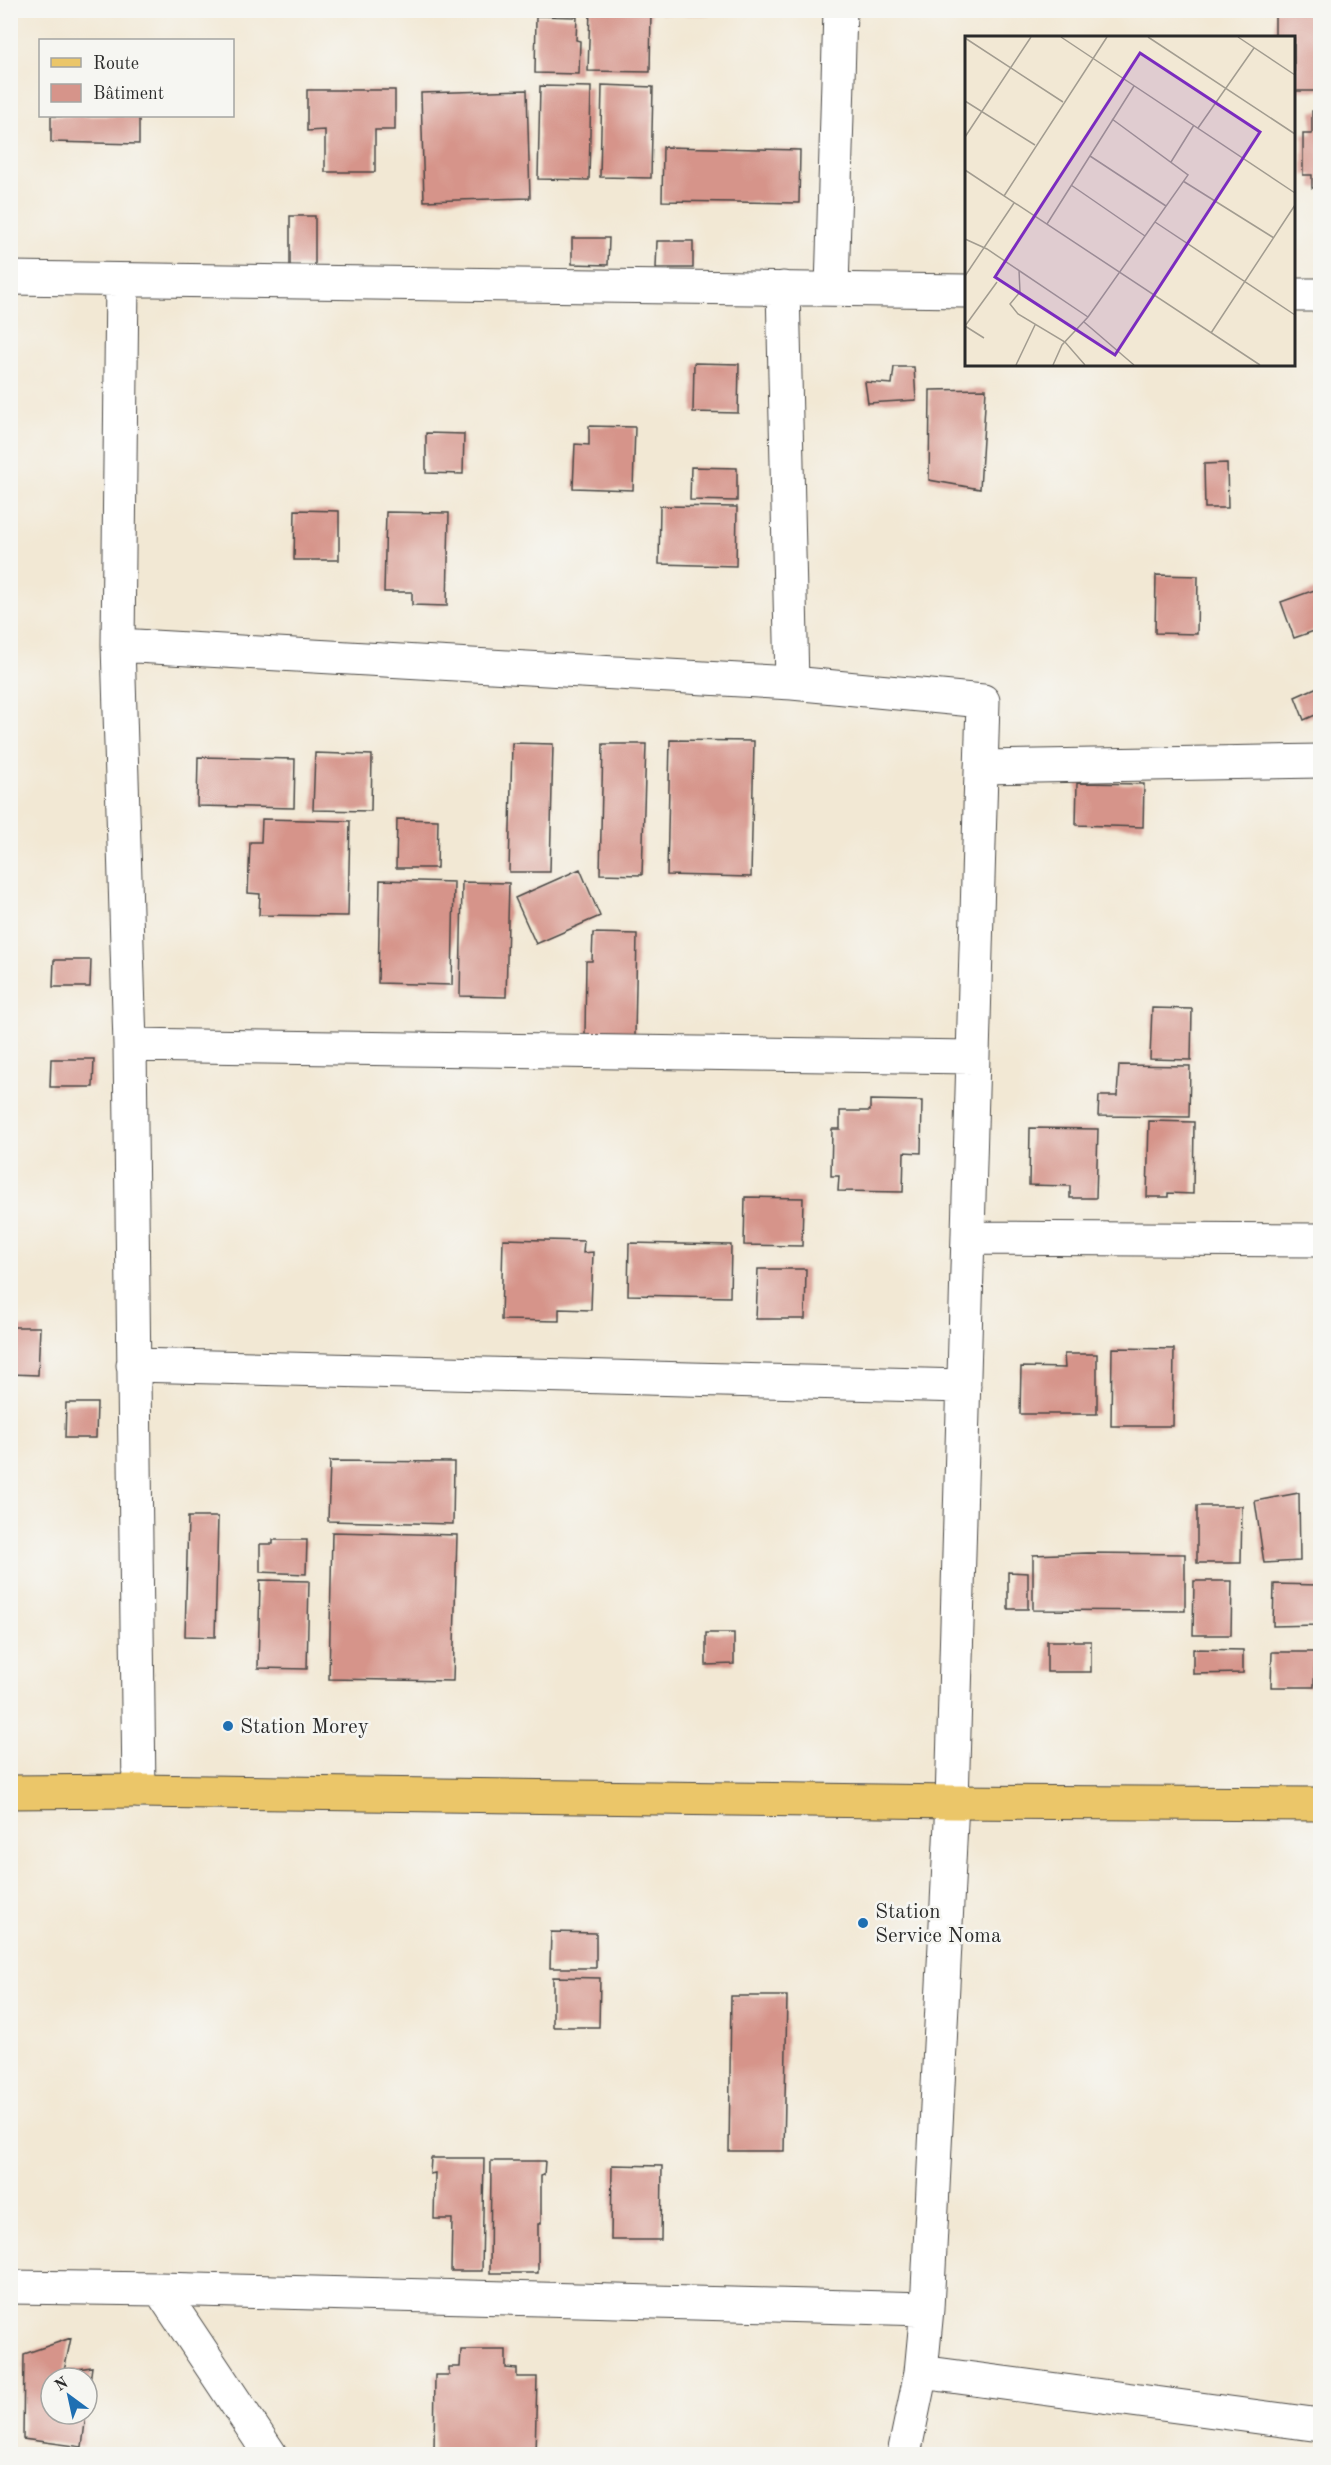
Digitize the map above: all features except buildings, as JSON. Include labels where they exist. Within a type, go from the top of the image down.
[{"type":"main road","points":[[10,1792],[139,1791],[952,1802],[1320,1804]]},
{"type":"street","points":[[832,289],[840,10]]},
{"type":"street","points":[[10,278],[965,291]]},
{"type":"street","points":[[122,280],[118,645],[130,1045],[139,1791]]},
{"type":"street","points":[[783,288],[792,683]]},
{"type":"street","points":[[1295,295],[1320,295]]},
{"type":"street","points":[[118,645],[792,683],[983,701],[952,1802],[927,2309],[921,2372],[904,2454]]},
{"type":"street","points":[[981,767],[1320,761]]},
{"type":"street","points":[[130,1045],[973,1057]]},
{"type":"street","points":[[968,1238],[1320,1240]]},
{"type":"street","points":[[133,1365],[964,1386]]},
{"type":"street","points":[[10,2288],[160,2289],[927,2309]]},
{"type":"street","points":[[160,2289],[270,2454]]},
{"type":"street","points":[[921,2372],[1320,2425]]},
{"type":"place","name":"Station Morey","points":[[228,1726]]},
{"type":"place","name":"Station Service Noma","points":[[863,1923]]}]
